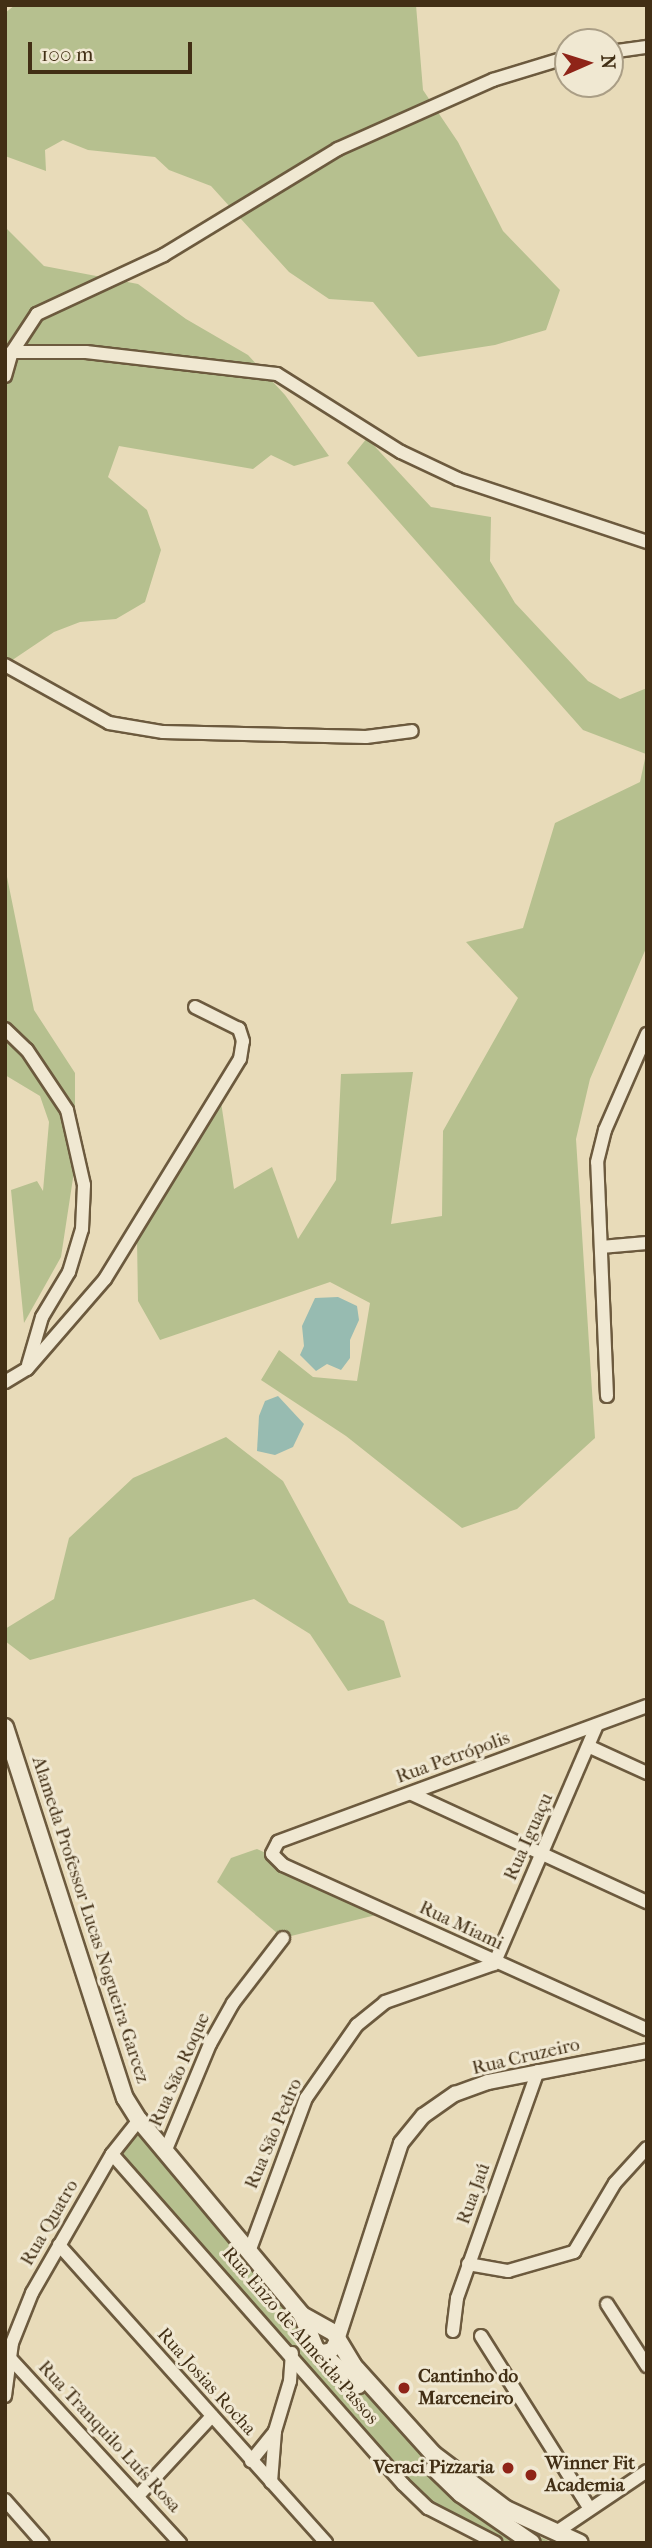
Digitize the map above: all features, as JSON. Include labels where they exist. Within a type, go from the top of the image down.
[{"type":"main road","name":"Alameda Professor Lucas Nogueira Garcez","points":[[5,1727],[125,2098],[139,2120],[302,2315],[317,2346],[346,2372],[461,2494],[532,2543]]},
{"type":"main road","name":"Alameda Professor Lucas Nogueira Garcez","points":[[302,2315],[331,2330],[353,2365],[433,2454],[471,2487],[555,2533],[580,2543]]},
{"type":"street","points":[[624,50],[647,47]]},
{"type":"street","points":[[5,376],[12,352],[37,314],[188,242],[338,149],[493,80],[554,61]]},
{"type":"street","points":[[12,352],[97,353],[276,374],[401,452],[458,479],[647,542]]},
{"type":"street","points":[[5,665],[109,723],[163,732],[366,737],[412,731]]},
{"type":"street","points":[[5,1382],[27,1369],[105,1279],[240,1059],[243,1041],[239,1029],[195,1006]]},
{"type":"street","points":[[5,1029],[26,1050],[67,1110],[84,1185],[82,1229],[69,1272],[42,1317],[27,1369]]},
{"type":"street","points":[[607,1396],[599,1147],[646,1036]]},
{"type":"street","points":[[601,1247],[647,1243]]},
{"type":"street","name":"Rua Petrópolis","points":[[273,1846],[647,1706]]},
{"type":"street","name":"Rua Iguaçu","points":[[494,1964],[590,1747],[597,1725]]},
{"type":"street","points":[[590,1747],[647,1773]]},
{"type":"street","points":[[412,1794],[647,1902]]},
{"type":"street","name":"Rua Miami","points":[[273,1846],[274,1859],[283,1865],[494,1964],[646,2028]]},
{"type":"street","name":"Rua São Roque","points":[[165,2152],[209,2044],[233,2003],[283,1938]]},
{"type":"street","name":"Rua São Pedro","points":[[249,2252],[306,2098],[357,2025],[385,2003],[494,1964]]},
{"type":"street","name":"Rua Cruzeiro","points":[[337,2340],[401,2143],[423,2116],[455,2094],[538,2071],[647,2051]]},
{"type":"street","name":"Rua Jaú","points":[[453,2331],[468,2264],[538,2071]]},
{"type":"street","name":"Rua Quatro","points":[[5,2396],[9,2357],[21,2318],[59,2245],[112,2154],[139,2120]]},
{"type":"street","points":[[468,2264],[508,2271],[574,2252],[614,2183],[647,2148]]},
{"type":"street","name":"Rua Enzo de Almeida Passos","points":[[112,2154],[292,2353],[403,2484],[428,2508],[496,2543]]},
{"type":"street","name":"Rua Josias Rocha","points":[[59,2245],[326,2543]]},
{"type":"street","points":[[607,2304],[647,2366]]},
{"type":"street","points":[[337,2340],[332,2350],[317,2346],[322,2326],[346,2312]]},
{"type":"street","points":[[481,2336],[590,2508]]},
{"type":"street","points":[[271,2482],[275,2431],[290,2381],[292,2353]]},
{"type":"street","name":"Rua Tranquilo Luís Rosa","points":[[9,2357],[180,2543]]},
{"type":"street","points":[[290,2381],[312,2376]]},
{"type":"street","points":[[138,2496],[212,2416]]},
{"type":"street","points":[[251,2461],[275,2431]]},
{"type":"street","points":[[555,2533],[647,2471]]},
{"type":"street","points":[[6,2501],[43,2543]]},
{"type":"street","points":[[469,2531],[500,2523]]},
{"type":"green space","points":[[15,5],[416,5],[423,90],[458,142],[503,231],[560,290],[546,330],[495,345],[418,357],[373,302],[329,299],[289,272],[211,186],[169,170],[155,157],[88,150],[63,140],[45,150],[46,171],[5,156],[5,13]]},
{"type":"green space","points":[[5,227],[44,266],[138,284],[186,319],[248,355],[285,395],[329,456],[294,466],[271,455],[253,469],[119,446],[108,477],[147,510],[161,550],[145,602],[116,619],[80,622],[54,632],[5,665]]},
{"type":"green space","points":[[367,438],[431,507],[491,517],[490,561],[515,603],[588,681],[620,699],[647,688],[647,946],[590,1079],[576,1139],[595,1438],[517,1509],[462,1528],[346,1436],[261,1380],[279,1350],[313,1377],[357,1381],[370,1303],[330,1282],[160,1340],[138,1301],[137,1240],[221,1102],[234,1189],[272,1167],[298,1239],[336,1180],[341,1074],[413,1072],[391,1224],[442,1216],[443,1131],[518,998],[466,942],[523,928],[555,823],[640,782],[646,754],[583,730],[347,463]]},
{"type":"green space","points":[[5,867],[34,1010],[75,1073],[75,1165],[61,1257],[24,1323],[11,1190],[37,1181],[43,1191],[49,1122],[40,1096],[5,1075]]},
{"type":"green space","points":[[226,1437],[283,1481],[349,1603],[384,1621],[401,1677],[348,1691],[310,1634],[254,1599],[30,1660],[5,1641],[5,1629],[54,1599],[69,1538],[133,1478]]},
{"type":"green space","points":[[257,1849],[388,1912],[283,1938],[217,1882],[231,1858]]},
{"type":"green space","points":[[139,2123],[334,2360],[426,2460],[463,2494],[500,2518],[553,2543],[496,2543],[429,2507],[116,2153]]},
{"type":"water","points":[[338,1297],[357,1306],[359,1320],[350,1340],[350,1358],[341,1370],[327,1364],[316,1371],[300,1355],[304,1346],[302,1326],[315,1298]]},
{"type":"water","points":[[278,1396],[304,1424],[293,1447],[275,1455],[257,1451],[259,1416],[265,1401]]},
{"type":"place","name":"Cantinho do Marceneiro","points":[[404,2388]]},
{"type":"place","name":"Veraci Pizzaria","points":[[508,2468]]},
{"type":"place","name":"Winner Fit Academia","points":[[531,2475]]}]
